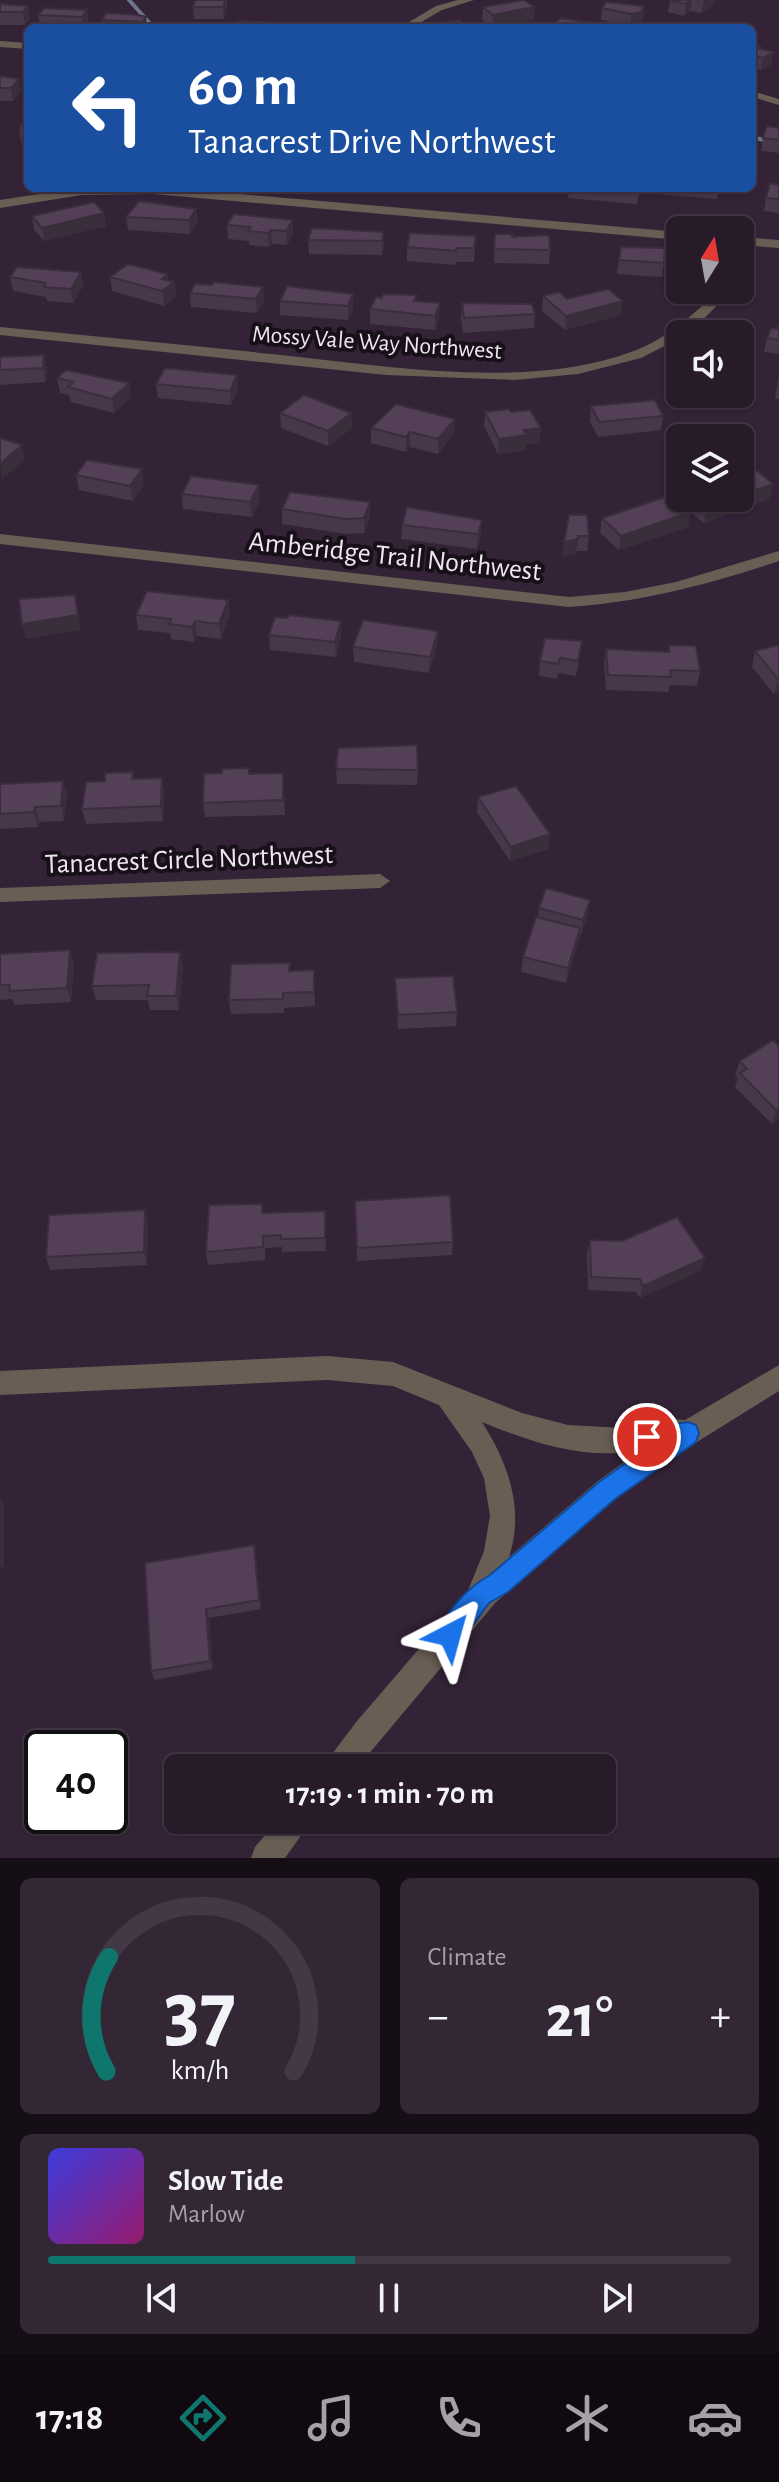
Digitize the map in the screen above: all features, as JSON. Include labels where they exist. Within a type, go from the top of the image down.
[{"type":"street","points":[[411,24],[439,8],[469,0]]},
{"type":"street","points":[[0,44],[24,46]]},
{"type":"street","points":[[756,95],[779,102]]},
{"type":"street","points":[[0,204],[76,192]]},
{"type":"street","points":[[176,192],[666,235]]},
{"type":"street","points":[[754,242],[779,244]]},
{"type":"street","name":"Mossy Vale Way Northwest","points":[[0,331],[445,375],[542,374],[601,365],[661,343],[693,325],[713,304]]},
{"type":"street","name":"Amberidge Trail Northwest","points":[[0,539],[569,602],[622,600],[669,592],[779,556]]},
{"type":"street","name":"Tanacrest Circle Northwest","points":[[0,895],[380,881]]},
{"type":"street","points":[[0,1383],[327,1368],[393,1374],[522,1426],[568,1438],[623,1441],[672,1432],[688,1433]]},
{"type":"street","points":[[480,1594],[499,1583],[607,1490],[688,1433],[779,1377]]},
{"type":"street","points":[[350,1754],[396,1694],[469,1614],[480,1594],[501,1535],[500,1486],[487,1448],[447,1395]]},
{"type":"street","points":[[266,1858],[286,1834]]},
{"type":"building","points":[[195,0],[226,0],[223,7],[193,7]]},
{"type":"building","points":[[524,0],[535,7],[493,15],[483,7]]},
{"type":"building","points":[[606,2],[644,6],[641,12],[631,14],[602,8]]},
{"type":"building","points":[[0,4],[28,6],[23,12],[0,12]]},
{"type":"building","points":[[44,8],[87,10],[82,17],[38,15]]},
{"type":"building","points":[[106,13],[146,17],[143,22],[102,20]]},
{"type":"building","points":[[561,18],[600,24],[554,24]]},
{"type":"building","points":[[460,20],[464,24],[434,24]]},
{"type":"building","points":[[238,21],[283,23],[283,24],[236,24]]},
{"type":"building","points":[[756,45],[774,52],[763,58],[756,56]]},
{"type":"building","points":[[0,76],[19,79],[11,88],[0,88]]},
{"type":"building","points":[[24,124],[24,136],[20,136],[20,125]]},
{"type":"building","points":[[767,126],[779,128],[779,140],[763,138]]},
{"type":"building","points":[[770,183],[779,185],[779,199],[766,198]]},
{"type":"building","points":[[139,201],[196,209],[189,220],[126,217]]},
{"type":"building","points":[[94,202],[104,213],[42,228],[32,216]]},
{"type":"building","points":[[234,214],[293,220],[286,231],[248,231],[251,227],[227,225]]},
{"type":"building","points":[[312,228],[384,232],[382,241],[308,240]]},
{"type":"building","points":[[410,233],[476,236],[474,248],[456,248],[456,251],[407,247]]},
{"type":"building","points":[[495,234],[513,234],[512,237],[549,235],[550,250],[494,249]]},
{"type":"building","points":[[621,247],[665,248],[664,263],[619,260]]},
{"type":"building","points":[[128,264],[168,274],[162,279],[174,282],[162,291],[110,277]]},
{"type":"building","points":[[17,267],[81,272],[71,289],[44,287],[46,283],[10,277]]},
{"type":"building","points":[[214,282],[263,287],[256,299],[190,293],[195,284],[212,285]]},
{"type":"building","points":[[287,286],[353,294],[348,306],[280,301]]},
{"type":"building","points":[[608,289],[623,301],[566,316],[543,296],[559,292],[567,299]]},
{"type":"building","points":[[383,294],[417,295],[414,301],[440,303],[435,316],[370,309],[376,297],[382,298]]},
{"type":"building","points":[[462,303],[532,304],[535,314],[464,318]]},
{"type":"building","points":[[779,323],[779,340],[767,338],[771,328],[777,329]]},
{"type":"building","points":[[44,355],[43,368],[0,370],[0,357]]},
{"type":"building","points":[[165,368],[237,375],[230,391],[156,384]]},
{"type":"building","points":[[66,370],[129,383],[112,399],[68,387],[73,382],[57,378]]},
{"type":"building","points":[[304,395],[351,413],[328,431],[280,413]]},
{"type":"building","points":[[655,400],[663,416],[599,422],[591,406]]},
{"type":"building","points":[[396,404],[455,419],[438,439],[410,432],[406,437],[371,428]]},
{"type":"building","points":[[509,409],[511,412],[530,410],[541,428],[524,430],[527,435],[499,439],[485,412]]},
{"type":"building","points":[[0,438],[22,445],[0,464]]},
{"type":"building","points":[[87,460],[142,469],[130,486],[76,475]]},
{"type":"building","points":[[754,468],[773,484],[754,491]]},
{"type":"building","points":[[191,476],[259,485],[250,502],[182,494]]},
{"type":"building","points":[[290,492],[370,502],[364,518],[346,519],[282,509]]},
{"type":"building","points":[[666,497],[666,512],[690,512],[621,536],[602,518]]},
{"type":"building","points":[[407,507],[482,520],[478,534],[402,525]]},
{"type":"building","points":[[569,515],[587,515],[589,536],[578,536],[578,539],[564,542]]},
{"type":"building","points":[[147,591],[228,600],[219,624],[195,621],[192,627],[169,624],[171,619],[136,615]]},
{"type":"building","points":[[75,595],[78,615],[22,624],[19,599]]},
{"type":"building","points":[[289,615],[341,621],[335,642],[269,635],[275,617],[287,618]]},
{"type":"building","points":[[363,620],[438,631],[430,657],[353,647]]},
{"type":"building","points":[[545,638],[582,641],[578,661],[560,658],[558,664],[540,661]]},
{"type":"building","points":[[669,645],[696,646],[700,671],[670,670],[671,677],[608,675],[606,649],[669,652]]},
{"type":"building","points":[[779,645],[779,679],[778,679],[755,651]]},
{"type":"building","points":[[417,745],[418,770],[336,769],[338,748]]},
{"type":"building","points":[[249,768],[249,774],[283,773],[283,800],[203,803],[204,774],[222,773],[222,769]]},
{"type":"building","points":[[133,772],[132,779],[162,778],[161,806],[82,809],[86,782],[105,781],[105,773]]},
{"type":"building","points":[[63,781],[61,806],[35,807],[34,812],[0,814],[0,784]]},
{"type":"building","points":[[516,786],[550,834],[511,847],[478,797]]},
{"type":"building","points":[[546,888],[590,900],[583,920],[539,908]]},
{"type":"building","points":[[536,917],[580,928],[568,968],[523,957]]},
{"type":"building","points":[[70,950],[67,988],[9,991],[10,985],[0,985],[0,954]]},
{"type":"building","points":[[180,952],[176,996],[147,996],[149,985],[92,986],[97,953]]},
{"type":"building","points":[[290,963],[289,971],[314,970],[314,992],[283,993],[283,999],[229,1000],[231,964]]},
{"type":"building","points":[[453,976],[457,1012],[398,1015],[395,978]]},
{"type":"building","points":[[773,1040],[779,1046],[779,1109],[776,1110],[740,1073],[747,1069],[740,1061]]},
{"type":"building","points":[[450,1195],[453,1242],[357,1248],[355,1201]]},
{"type":"building","points":[[262,1204],[262,1213],[325,1211],[325,1238],[281,1239],[281,1235],[263,1236],[263,1247],[206,1252],[209,1205]]},
{"type":"building","points":[[145,1210],[144,1252],[46,1257],[49,1215]]},
{"type":"building","points":[[677,1217],[705,1258],[643,1286],[640,1279],[591,1277],[590,1240],[622,1241]]},
{"type":"building","points":[[254,1545],[259,1600],[206,1609],[210,1661],[151,1671],[145,1563]]},
{"type":"waterway","points":[[129,0],[150,24]]},
{"type":"waterway","points":[[756,138],[779,144]]},
{"type":"route","points":[[450,1635],[469,1614],[480,1594],[499,1583],[607,1490],[688,1433],[672,1432],[647,1437]]}]
